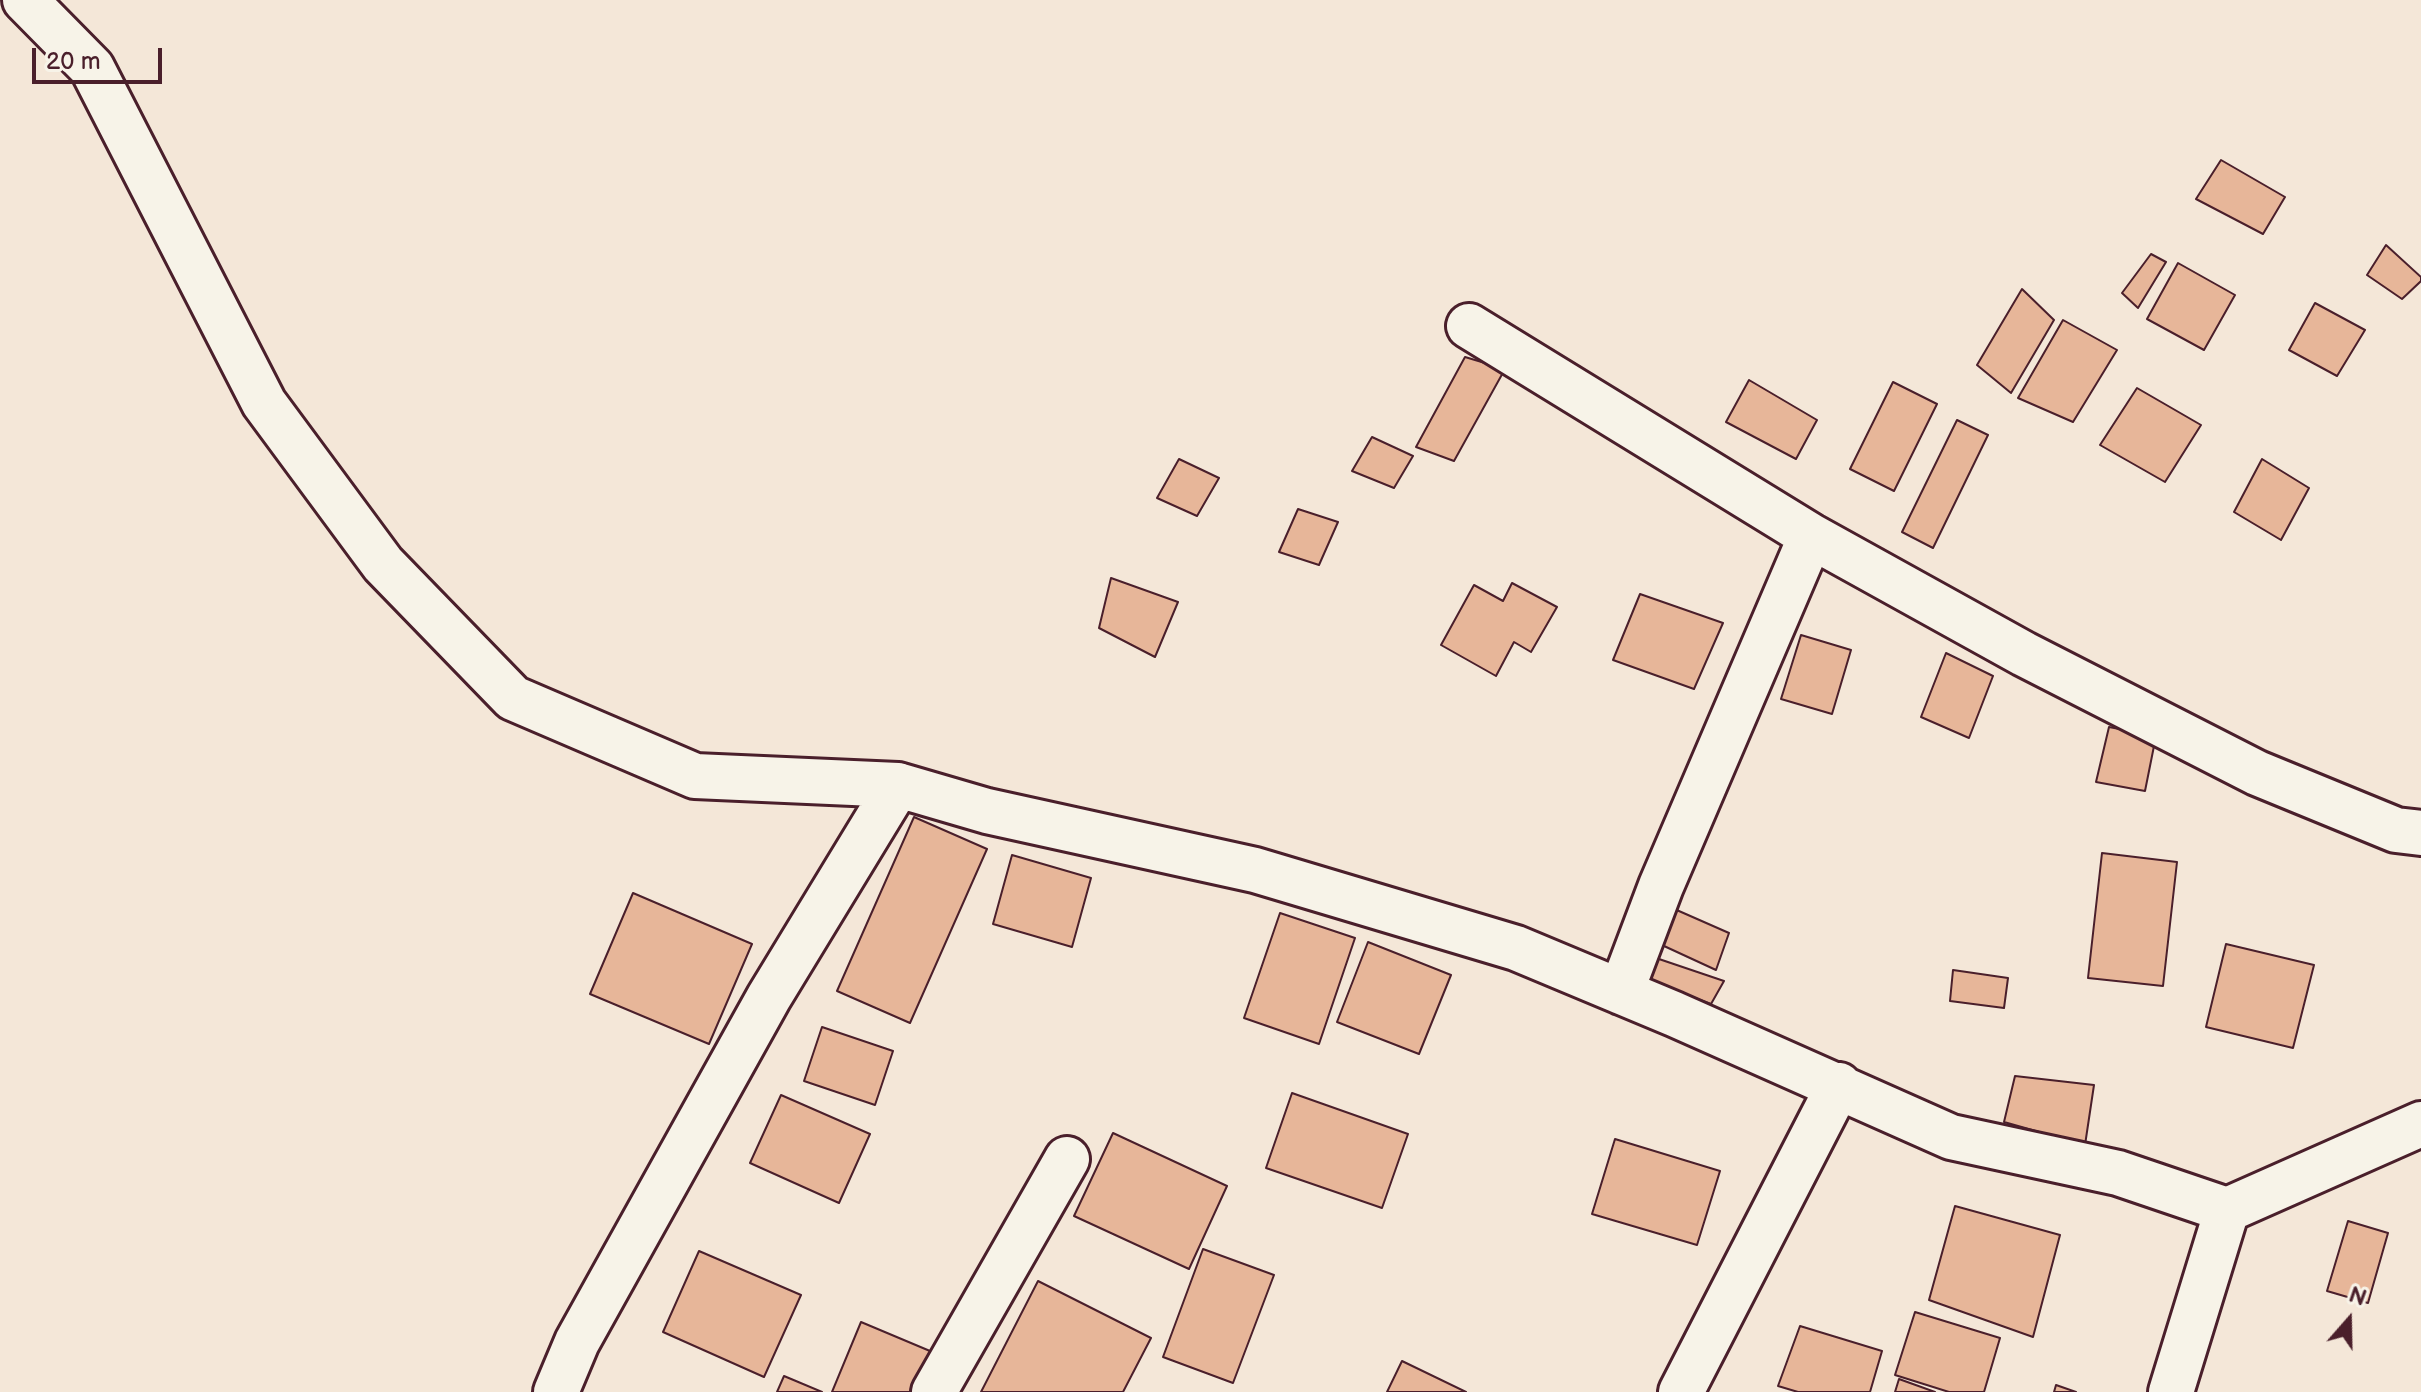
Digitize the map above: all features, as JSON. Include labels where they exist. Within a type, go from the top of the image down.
[{"type":"street","points":[[25,0],[92,68],[264,403],[383,564],[513,698],[695,776],[898,785],[987,811],[1255,870],[1516,948],[1839,1085],[1951,1137],[2118,1173],[2227,1210],[2421,1124]]},
{"type":"street","points":[[1469,326],[1811,536],[2024,654],[2257,773],[2396,830],[2421,833]]},
{"type":"street","points":[[1621,992],[1708,772],[1811,536]]},
{"type":"street","points":[[556,1392],[577,1342],[769,997],[898,785]]},
{"type":"street","points":[[1681,1392],[1839,1085]]},
{"type":"street","points":[[934,1392],[1067,1159]]},
{"type":"street","points":[[2171,1392],[2227,1210]]},
{"type":"building","points":[[2221,160],[2285,197],[2263,234],[2196,199]]},
{"type":"building","points":[[2386,245],[2421,277],[2421,281],[2402,299],[2367,275]]},
{"type":"building","points":[[2151,254],[2166,262],[2138,308],[2122,293]]},
{"type":"building","points":[[2178,263],[2235,295],[2204,350],[2147,319]]},
{"type":"building","points":[[2022,289],[2054,320],[2011,393],[1977,365]]},
{"type":"building","points":[[2315,303],[2365,330],[2337,376],[2289,350]]},
{"type":"building","points":[[2063,320],[2117,350],[2073,422],[2018,398]]},
{"type":"building","points":[[1465,357],[1505,369],[1454,461],[1416,447]]},
{"type":"building","points":[[1749,380],[1817,420],[1796,459],[1726,422]]},
{"type":"building","points":[[1893,382],[1937,404],[1894,491],[1850,469]]},
{"type":"building","points":[[2137,388],[2201,425],[2165,482],[2100,445]]},
{"type":"building","points":[[1957,420],[1988,435],[1933,548],[1902,532]]},
{"type":"building","points":[[1372,437],[1413,456],[1394,488],[1352,471]]},
{"type":"building","points":[[1179,459],[1219,478],[1197,516],[1157,498]]},
{"type":"building","points":[[2262,459],[2309,488],[2281,540],[2234,512]]},
{"type":"building","points":[[1298,509],[1338,522],[1319,565],[1279,552]]},
{"type":"building","points":[[1111,578],[1178,602],[1155,657],[1099,628]]},
{"type":"building","points":[[1512,583],[1557,607],[1531,652],[1514,642],[1496,676],[1441,645],[1474,585],[1503,601]]},
{"type":"building","points":[[1640,594],[1723,623],[1694,689],[1613,660]]},
{"type":"building","points":[[1801,635],[1851,650],[1832,714],[1781,699]]},
{"type":"building","points":[[1946,653],[1993,676],[1969,738],[1921,717]]},
{"type":"building","points":[[2109,727],[2156,736],[2145,791],[2096,782]]},
{"type":"building","points":[[914,817],[987,849],[910,1023],[837,991]]},
{"type":"building","points":[[2102,853],[2177,862],[2163,986],[2088,978]]},
{"type":"building","points":[[1012,855],[1091,878],[1072,947],[993,924]]},
{"type":"building","points":[[633,893],[752,944],[709,1044],[590,994]]},
{"type":"building","points":[[1663,904],[1729,933],[1716,970],[1651,940]]},
{"type":"building","points":[[1280,913],[1355,938],[1319,1044],[1244,1018]]},
{"type":"building","points":[[1368,942],[1451,975],[1419,1054],[1337,1022]]},
{"type":"building","points":[[2226,944],[2314,965],[2293,1048],[2206,1027]]},
{"type":"building","points":[[1656,958],[1724,981],[1711,1004],[1650,981]]},
{"type":"building","points":[[1953,970],[2008,978],[2004,1008],[1950,1001]]},
{"type":"building","points":[[822,1027],[893,1051],[875,1105],[804,1081]]},
{"type":"building","points":[[2015,1076],[2094,1085],[2085,1145],[2004,1122]]},
{"type":"building","points":[[1292,1093],[1408,1134],[1382,1208],[1266,1168]]},
{"type":"building","points":[[781,1095],[870,1134],[839,1203],[750,1163]]},
{"type":"building","points":[[1113,1133],[1227,1186],[1189,1269],[1074,1216]]},
{"type":"building","points":[[1615,1139],[1720,1171],[1697,1245],[1592,1214]]},
{"type":"building","points":[[1955,1206],[2060,1235],[2033,1337],[1929,1300]]},
{"type":"building","points":[[2348,1221],[2388,1233],[2368,1303],[2327,1291]]},
{"type":"building","points":[[1203,1249],[1274,1275],[1233,1383],[1163,1357]]},
{"type":"building","points":[[699,1251],[801,1295],[764,1377],[663,1332]]},
{"type":"building","points":[[1038,1281],[1151,1338],[1123,1392],[981,1392]]},
{"type":"building","points":[[1915,1312],[2000,1338],[1984,1392],[1949,1392],[1895,1375]]},
{"type":"building","points":[[861,1322],[930,1351],[913,1392],[832,1392]]},
{"type":"building","points":[[1800,1326],[1882,1351],[1870,1392],[1798,1392],[1778,1386]]},
{"type":"building","points":[[1402,1361],[1466,1392],[1387,1392]]},
{"type":"building","points":[[784,1376],[822,1392],[777,1392]]},
{"type":"building","points":[[1899,1379],[1935,1392],[1895,1392]]},
{"type":"building","points":[[2056,1385],[2076,1392],[2054,1392]]}]
